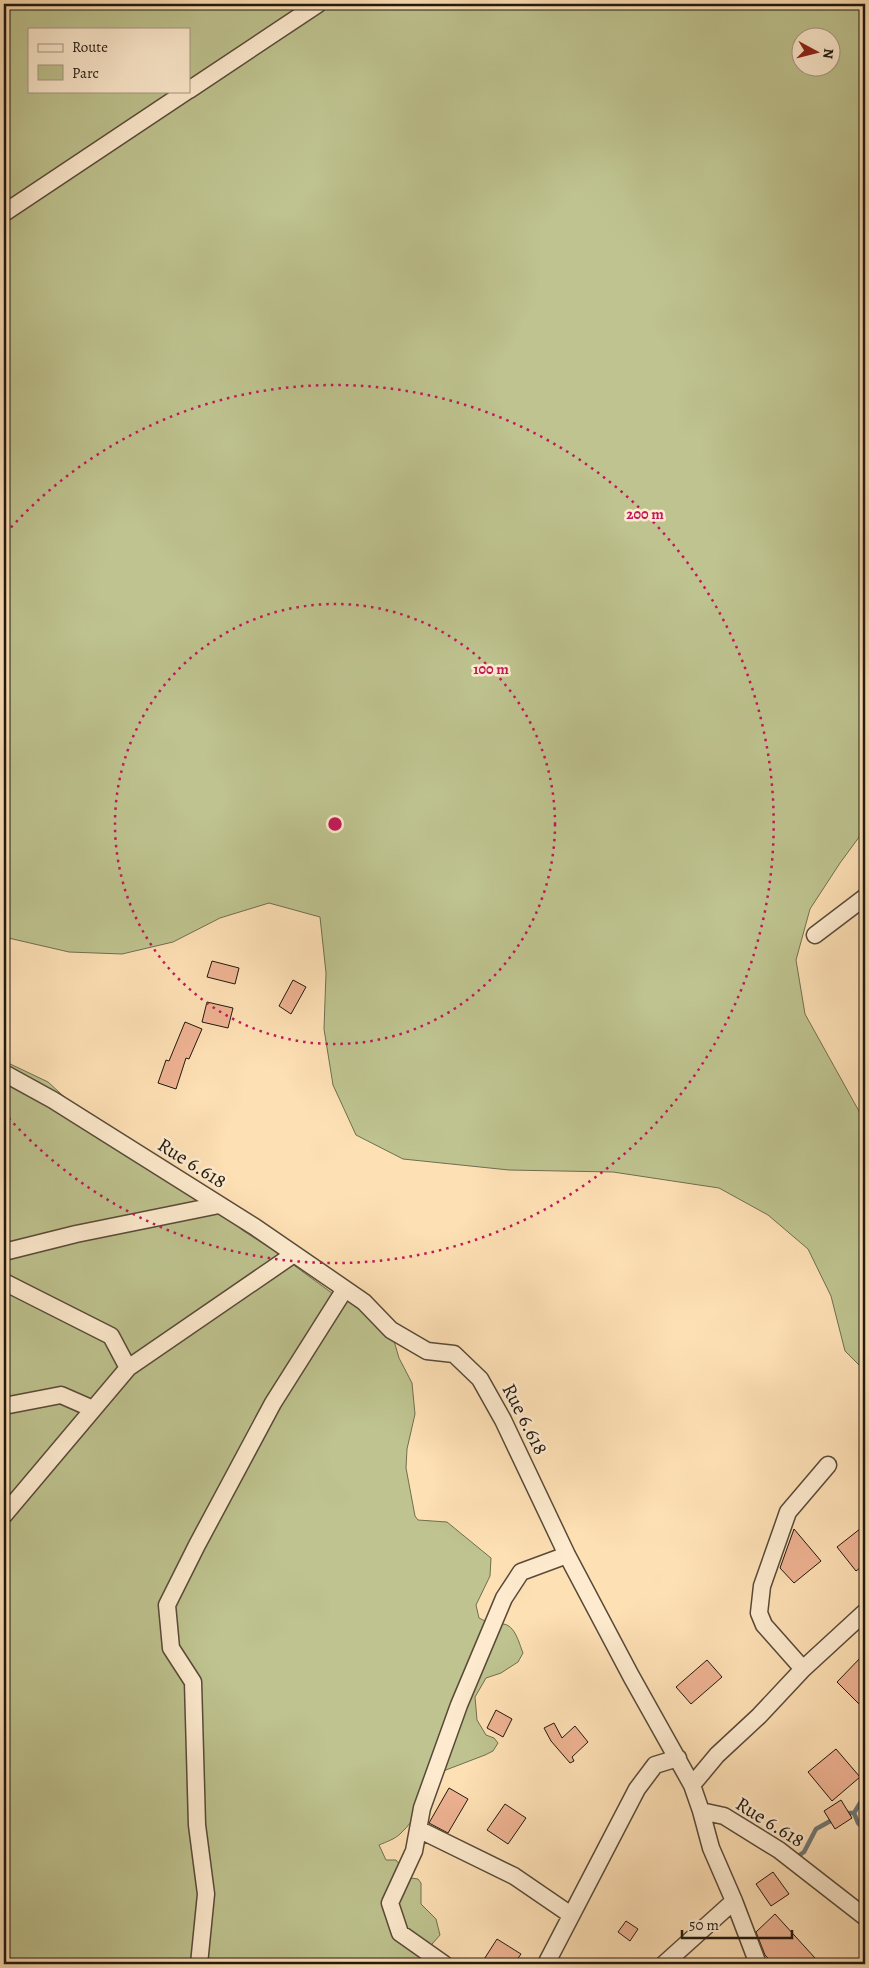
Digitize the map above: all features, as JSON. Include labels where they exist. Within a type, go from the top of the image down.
[{"type":"street","points":[[190,90],[318,4]]},
{"type":"street","points":[[4,213],[186,92]]},
{"type":"street","points":[[815,935],[865,897]]},
{"type":"street","name":"Rue 6.618","points":[[4,1073],[53,1100],[294,1254],[364,1302],[391,1330],[427,1351],[454,1354],[480,1379],[503,1420],[567,1555],[631,1676],[692,1785],[701,1811],[724,1816],[779,1850],[865,1918]]},
{"type":"street","points":[[4,1252],[76,1234],[219,1205]]},
{"type":"street","points":[[4,1514],[128,1368],[294,1254]]},
{"type":"street","points":[[4,1282],[111,1336],[128,1368]]},
{"type":"street","points":[[199,1964],[206,1894],[197,1825],[193,1682],[171,1648],[167,1605],[273,1403],[345,1289]]},
{"type":"street","points":[[4,1406],[61,1395],[93,1409]]},
{"type":"street","points":[[803,1669],[764,1624],[759,1613],[762,1586],[788,1512],[828,1465]]},
{"type":"street","points":[[444,1964],[400,1933],[390,1903],[414,1851],[422,1808],[459,1704],[504,1598],[521,1572],[567,1555]]},
{"type":"street","points":[[692,1785],[717,1755],[759,1716],[803,1669],[865,1612]]},
{"type":"street","points":[[546,1964],[637,1789],[655,1765],[678,1758]]},
{"type":"street","points":[[701,1811],[711,1848],[758,1964]]},
{"type":"street","points":[[418,1829],[514,1876],[571,1915]]},
{"type":"street","points":[[664,1964],[734,1901]]},
{"type":"green space","points":[[4,4],[865,4],[865,829],[810,909],[796,960],[805,1014],[865,1122],[865,1371],[845,1351],[831,1296],[808,1249],[768,1215],[719,1188],[613,1172],[509,1170],[403,1159],[356,1135],[333,1085],[324,1029],[326,973],[320,917],[269,903],[220,918],[173,942],[122,954],[69,952],[4,937]]},
{"type":"green space","points":[[4,1061],[48,1082],[82,1113],[231,1220],[242,1230],[340,1299],[352,1302],[375,1315],[394,1341],[399,1358],[412,1383],[415,1414],[407,1449],[406,1468],[415,1516],[418,1520],[447,1522],[491,1558],[490,1576],[476,1605],[479,1618],[507,1625],[511,1628],[523,1653],[518,1662],[501,1673],[486,1678],[475,1697],[477,1720],[486,1735],[494,1738],[498,1743],[493,1751],[438,1773],[412,1821],[396,1837],[379,1845],[386,1860],[396,1860],[410,1878],[418,1879],[421,1883],[421,1904],[436,1919],[440,1935],[417,1961],[418,1964],[4,1964]]},
{"type":"building","points":[[212,961],[239,968],[235,984],[207,977]]},
{"type":"building","points":[[293,980],[306,987],[291,1014],[279,1006]]},
{"type":"building","points":[[207,1002],[233,1008],[228,1028],[202,1022]]},
{"type":"building","points":[[185,1022],[202,1029],[189,1059],[186,1058],[176,1089],[158,1083],[166,1060],[169,1061]]},
{"type":"building","points":[[865,1525],[865,1564],[856,1571],[837,1547]]},
{"type":"building","points":[[794,1529],[821,1561],[794,1583],[780,1568]]},
{"type":"building","points":[[865,1653],[865,1710],[837,1682]]},
{"type":"building","points":[[707,1660],[722,1677],[691,1704],[676,1687]]},
{"type":"building","points":[[496,1710],[512,1719],[503,1737],[487,1728]]},
{"type":"building","points":[[554,1723],[562,1738],[575,1726],[588,1742],[572,1757],[574,1761],[570,1763],[551,1741],[544,1728]]},
{"type":"building","points":[[836,1749],[860,1777],[832,1801],[808,1772]]},
{"type":"building","points":[[449,1788],[468,1799],[448,1833],[429,1823]]},
{"type":"building","points":[[841,1800],[852,1818],[835,1829],[824,1811]]},
{"type":"building","points":[[505,1804],[526,1818],[508,1844],[487,1830]]},
{"type":"building","points":[[773,1872],[789,1894],[771,1906],[756,1884]]},
{"type":"building","points":[[775,1914],[815,1958],[809,1964],[774,1964],[765,1955],[756,1932]]},
{"type":"building","points":[[626,1921],[638,1929],[630,1941],[618,1932]]},
{"type":"building","points":[[497,1939],[521,1954],[514,1964],[481,1964]]},
{"type":"waterway","points":[[854,1813],[865,1795]]},
{"type":"waterway","points":[[845,1813],[854,1813]]},
{"type":"waterway","points":[[854,1813],[858,1823],[865,1830]]},
{"type":"waterway","points":[[795,1858],[804,1852],[816,1829],[834,1819]]}]
